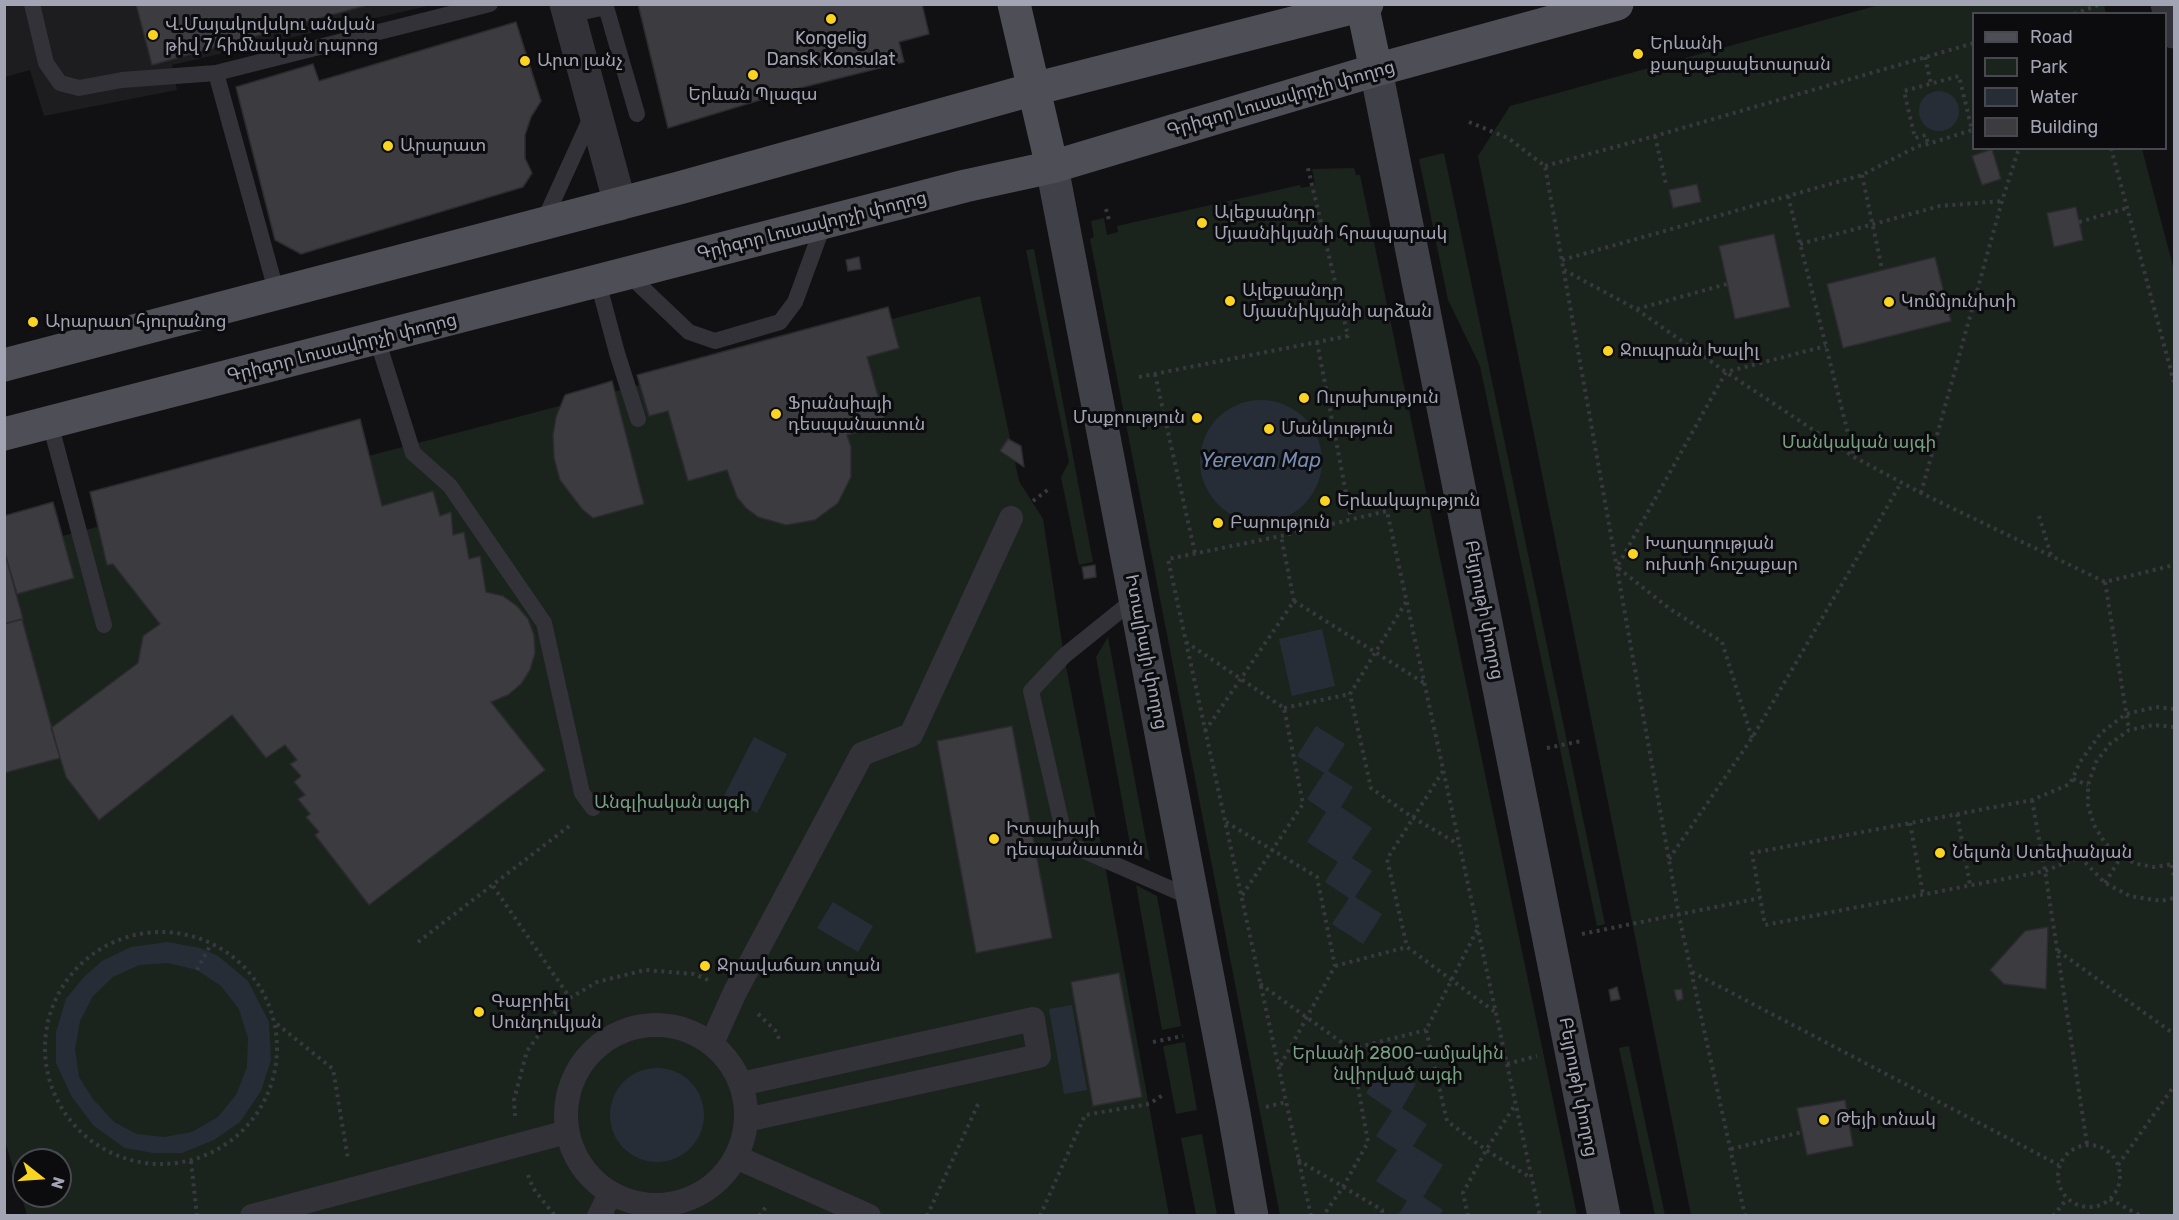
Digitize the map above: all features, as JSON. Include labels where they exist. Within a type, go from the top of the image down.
[{"type":"main road","name":"Իտալիայի փողոց","points":[[1014,4],[1052,167],[1252,1215]]},
{"type":"main road","name":"Գրիգոր Լուսավորչի փողոց","points":[[4,434],[965,186],[1052,167],[1376,70],[1617,4]]},
{"type":"main road","points":[[4,365],[620,204],[1034,89],[1364,5]]},
{"type":"main road","name":"Բեյրութի փողոց","points":[[1364,5],[1604,1215]]},
{"type":"street","points":[[2167,4],[2175,32]]},
{"type":"street","points":[[567,10],[620,204]]},
{"type":"street","points":[[712,1043],[735,992],[862,754],[911,735],[1011,518]]},
{"type":"street","points":[[741,1084],[1033,1019],[1040,1056],[746,1120]]},
{"type":"street","points":[[663,1025],[690,1031],[712,1043],[729,1062],[741,1084],[746,1101],[743,1139],[736,1157],[719,1181],[695,1197],[667,1206],[638,1204],[610,1194],[590,1178],[575,1157],[567,1132],[566,1105],[573,1078],[588,1055],[610,1037],[635,1027],[663,1025]]},
{"type":"street","points":[[252,1215],[567,1132]]},
{"type":"street","points":[[736,1157],[869,1215]]},
{"type":"street","points":[[599,1215],[610,1194]]},
{"type":"lane","points":[[32,4],[46,63],[60,83],[79,88],[122,80],[216,74],[490,4]]},
{"type":"lane","points":[[567,10],[606,7],[637,114]]},
{"type":"lane","points":[[216,74],[277,294]]},
{"type":"lane","points":[[543,224],[594,109]]},
{"type":"lane","points":[[613,278],[689,332],[715,341],[780,322],[795,302],[824,223]]},
{"type":"lane","points":[[613,278],[616,353],[638,419]]},
{"type":"lane","points":[[376,339],[413,453],[450,486],[544,623],[582,793],[593,808]]},
{"type":"lane","points":[[50,423],[104,625]]},
{"type":"lane","points":[[1136,598],[1064,656],[1031,691],[1066,843],[1192,898]]},
{"type":"path","points":[[2077,12],[2101,4]]},
{"type":"path","points":[[1545,166],[1972,44]]},
{"type":"path","points":[[1925,57],[1931,84]]},
{"type":"path","points":[[1562,260],[1862,175],[1918,146],[1928,144],[1972,130],[1959,76],[1904,92],[1915,138],[1926,135],[1928,144]]},
{"type":"path","points":[[1469,122],[1508,138],[1545,166],[1679,916],[1745,1215]]},
{"type":"path","points":[[1655,136],[1666,184]]},
{"type":"path","points":[[1921,493],[2002,201],[2018,150]]},
{"type":"path","points":[[2112,150],[2175,382]]},
{"type":"path","points":[[1139,377],[1348,336],[1307,164]]},
{"type":"path","points":[[1862,175],[1882,269]]},
{"type":"path","points":[[1788,196],[1854,457]]},
{"type":"path","points":[[1800,244],[1940,206],[2002,201]]},
{"type":"path","points":[[2079,222],[2127,208]]},
{"type":"path","points":[[1106,209],[1110,220]]},
{"type":"path","points":[[1564,270],[1636,309],[1854,457],[1901,483],[2051,556],[2105,582],[2175,565]]},
{"type":"path","points":[[1636,309],[1727,284]]},
{"type":"path","points":[[1317,342],[1351,519]]},
{"type":"path","points":[[1617,567],[1726,372],[1826,346]]},
{"type":"path","points":[[1155,374],[1195,553]]},
{"type":"path","points":[[1669,859],[1752,738],[1901,483]]},
{"type":"path","points":[[1311,1215],[1168,559],[1387,511],[1540,1215]]},
{"type":"path","points":[[2038,516],[2051,556]]},
{"type":"path","points":[[1205,731],[1294,601],[1281,536]]},
{"type":"path","points":[[1617,567],[1670,609],[1722,642],[1752,738]]},
{"type":"path","points":[[2105,582],[2130,730]]},
{"type":"path","points":[[1294,601],[1424,683]]},
{"type":"path","points":[[1406,602],[1350,694],[1371,788],[1412,817],[1459,845]]},
{"type":"path","points":[[1185,642],[1284,708],[1350,694]]},
{"type":"path","points":[[2175,709],[2156,707],[2126,714],[2101,733],[2080,762],[2070,784],[2032,800],[1752,853],[1765,925],[2045,871],[2080,857],[2105,883],[2130,896],[2161,901],[2175,898]]},
{"type":"path","points":[[1241,897],[1303,804],[1284,708]]},
{"type":"path","points":[[2175,727],[2153,725],[2130,730],[2110,744],[2096,762],[2088,784],[2088,805],[2094,825],[2105,843],[2121,857],[2137,864],[2154,867],[2173,865],[2175,876]]},
{"type":"path","points":[[1443,771],[1387,859],[1407,947],[1495,1012]]},
{"type":"path","points":[[2073,779],[2088,784]]},
{"type":"path","points":[[2032,800],[2087,1144]]},
{"type":"path","points":[[417,942],[593,808]]},
{"type":"path","points":[[1957,814],[1970,885]]},
{"type":"path","points":[[1224,821],[1317,877],[1335,966],[1279,1069]]},
{"type":"path","points":[[1910,823],[1923,894]]},
{"type":"path","points":[[2105,883],[2121,857]]},
{"type":"path","points":[[493,886],[570,998]]},
{"type":"path","points":[[1549,941],[1760,898]]},
{"type":"path","points":[[1477,929],[1426,1030],[1447,1122],[1485,1150],[1532,1178]]},
{"type":"path","points":[[159,931],[198,937],[233,956],[259,984],[277,1024],[277,1057],[269,1092],[251,1123],[224,1146],[191,1161],[152,1164],[114,1155],[81,1133],[57,1101],[45,1064],[46,1024],[61,988],[86,958],[121,938],[159,931]]},
{"type":"path","points":[[197,970],[212,944]]},
{"type":"path","points":[[1335,966],[1407,947]]},
{"type":"path","points":[[2057,951],[2175,1034]]},
{"type":"path","points":[[555,1215],[533,1188],[517,1145],[514,1100],[527,1051],[556,1011],[570,998],[597,982],[645,970],[694,974],[735,992]]},
{"type":"path","points":[[1692,972],[2059,1165]]},
{"type":"path","points":[[1260,984],[1351,1049],[1368,1142],[1343,1186],[1323,1215]]},
{"type":"path","points":[[277,1024],[333,1069],[354,1188]]},
{"type":"path","points":[[1351,1049],[1426,1030]]},
{"type":"path","points":[[1153,1042],[1183,1036]]},
{"type":"path","points":[[1507,1064],[1537,1056]]},
{"type":"path","points":[[927,1215],[996,1065]]},
{"type":"path","points":[[2118,1165],[2175,1086]]},
{"type":"path","points":[[1040,1215],[1085,1115],[1149,1104],[1163,1095]]},
{"type":"path","points":[[1278,1104],[1286,1102]]},
{"type":"path","points":[[1468,1215],[1463,1193],[1485,1150],[1515,1104]]},
{"type":"path","points":[[1731,1149],[1802,1132]]},
{"type":"path","points":[[2087,1144],[2106,1149],[2118,1165],[2120,1184],[2110,1199],[2093,1208],[2074,1204],[2067,1198],[2058,1183],[2059,1165],[2063,1157],[2070,1150],[2087,1144]]},
{"type":"path","points":[[1298,1160],[1382,1210],[1383,1215]]},
{"type":"path","points":[[191,1161],[197,1215]]},
{"type":"path","points":[[2053,1215],[2067,1198]]},
{"type":"path","points":[[2110,1199],[2142,1215]]},
{"type":"shaded area","name":"Վ.Մայակովսկու անվան թիվ 7 հիմնական դպրոց","points":[[5,5],[432,5],[172,65],[177,90],[44,116],[30,70],[5,77]]},
{"type":"green space","name":"Մանկական այգի","points":[[1879,5],[2104,5],[2106,12],[1972,12],[1972,150],[2142,150],[2174,270],[2174,1215],[1691,1215],[1478,156],[1510,106]]},
{"type":"green space","points":[[1444,153],[1605,924],[1597,926],[1480,366],[1448,300],[1419,159]]},
{"type":"green space","name":"Երևանի 2800-ամյակին նվիրված այգի","points":[[1354,168],[1356,175],[1360,175],[1577,1215],[1280,1215],[1090,239],[1094,237],[1091,221],[1104,218],[1107,235],[1118,232],[1117,226],[1300,185],[1301,188],[1315,185],[1312,169]]},
{"type":"green space","points":[[1034,249],[1093,562],[1079,565],[1061,477],[1069,462],[1026,250]]},
{"type":"green space","name":"Անգլիական այգի","points":[[980,296],[1019,481],[1043,519],[1064,656],[1169,1215],[27,1215],[25,1208],[72,1208],[72,1148],[12,1148],[12,1165],[5,1141],[5,551]]},
{"type":"green space","points":[[1108,637],[1150,861],[1131,850],[1096,657]]},
{"type":"green space","points":[[1136,885],[1157,896],[1181,1026],[1162,1030]]},
{"type":"green space","points":[[1185,1042],[1197,1110],[1176,1114],[1163,1046]]},
{"type":"green space","points":[[1629,1046],[1665,1215],[1655,1215],[1619,1048]]},
{"type":"green space","points":[[1202,1134],[1217,1215],[1196,1215],[1181,1138]]},
{"type":"water","points":[[1939,91],[1947,92],[1953,97],[1958,103],[1958,119],[1953,125],[1947,130],[1939,131],[1931,130],[1925,125],[1920,119],[1919,111],[1920,103],[1925,97],[1931,92]]},
{"type":"water","name":"Yerevan Map","points":[[1261,400],[1285,404],[1304,418],[1318,437],[1322,461],[1318,485],[1304,504],[1285,518],[1261,522],[1237,518],[1218,504],[1204,485],[1200,461],[1204,437],[1218,418],[1237,404]]},
{"type":"water","points":[[1322,629],[1335,686],[1292,696],[1279,639]]},
{"type":"water","points":[[1316,726],[1345,744],[1328,771],[1353,787],[1341,807],[1372,828],[1352,858],[1372,871],[1355,897],[1382,914],[1363,944],[1332,924],[1349,898],[1325,882],[1338,862],[1307,842],[1326,812],[1307,799],[1324,773],[1297,756]]},
{"type":"water","points":[[754,737],[787,754],[757,813],[724,796]]},
{"type":"water","points":[[833,902],[873,926],[858,952],[817,928]]},
{"type":"water","points":[[168,942],[200,948],[218,956],[248,981],[269,1022],[271,1060],[261,1091],[240,1122],[214,1140],[182,1153],[153,1153],[125,1148],[94,1126],[72,1097],[56,1063],[56,1032],[66,999],[84,977],[102,961],[131,947]],"holes":[[[168,963],[197,970],[221,986],[239,1009],[248,1038],[247,1067],[236,1095],[218,1117],[192,1132],[164,1137],[137,1134],[114,1122],[93,1099],[79,1077],[75,1049],[80,1021],[93,996],[113,977],[139,965]]]},
{"type":"water","points":[[1072,1005],[1087,1090],[1064,1094],[1049,1009]]},
{"type":"water","points":[[1385,1064],[1416,1084],[1402,1108],[1427,1124],[1413,1146],[1443,1165],[1423,1197],[1443,1210],[1439,1215],[1398,1215],[1407,1201],[1376,1181],[1397,1150],[1376,1136],[1392,1111],[1366,1093]]},
{"type":"water","points":[[657,1068],[675,1072],[690,1082],[700,1097],[704,1115],[700,1133],[690,1148],[675,1158],[657,1162],[639,1158],[624,1148],[614,1133],[610,1115],[614,1097],[624,1082],[639,1072]]},
{"type":"building","points":[[136,4],[371,4],[152,65]]},
{"type":"building","name":"Երևան Պլազա","points":[[638,4],[922,4],[929,34],[899,42],[904,62],[796,89],[668,128]]},
{"type":"building","name":"Արարատ","points":[[516,22],[541,101],[531,117],[525,135],[525,158],[532,173],[523,187],[301,254],[275,240],[236,87],[313,64],[319,81]]},
{"type":"building","points":[[1992,150],[2001,179],[1982,185],[1972,156]]},
{"type":"building","points":[[1697,184],[1701,202],[1673,208],[1669,190]]},
{"type":"building","points":[[2076,207],[2083,240],[2054,247],[2047,213]]},
{"type":"building","points":[[1774,234],[1790,307],[1735,319],[1719,246]]},
{"type":"building","points":[[859,257],[861,269],[848,271],[846,260]]},
{"type":"building","name":"Կոմմյունիտի","points":[[1935,257],[1951,321],[1843,348],[1827,284]]},
{"type":"building","name":"Ֆրանսիայի դեսպանատուն","points":[[888,307],[899,348],[867,357],[886,424],[847,435],[851,447],[851,477],[838,503],[815,520],[786,525],[758,517],[746,508],[737,497],[727,470],[688,481],[668,411],[649,416],[637,375]]},
{"type":"building","points":[[612,381],[644,504],[593,518],[582,509],[560,480],[554,458],[553,435],[556,417],[565,395]]},
{"type":"building","points":[[360,419],[382,506],[433,491],[440,516],[451,512],[453,535],[464,532],[469,559],[480,556],[486,592],[503,596],[517,606],[528,619],[534,635],[535,653],[530,670],[521,684],[508,695],[491,702],[545,770],[369,905],[315,835],[319,832],[306,817],[310,814],[298,799],[305,795],[294,782],[301,776],[290,764],[297,760],[285,745],[266,758],[232,715],[99,820],[66,777],[51,728],[138,663],[143,636],[160,624],[113,564],[107,565],[90,492]]},
{"type":"building","points":[[1008,439],[1021,446],[1024,467],[1000,451]]},
{"type":"building","points":[[53,502],[74,578],[17,594],[4,550],[4,516]]},
{"type":"building","points":[[4,550],[23,619],[4,624]]},
{"type":"building","points":[[1095,565],[1096,577],[1084,579],[1082,567]]},
{"type":"building","points":[[22,619],[60,758],[4,773],[4,624]]},
{"type":"building","name":"Իտալիայի դեսպանատուն","points":[[1012,726],[1052,938],[976,953],[937,741]]},
{"type":"building","points":[[2048,927],[2046,989],[2004,984],[1990,970],[2025,931]]},
{"type":"building","points":[[1119,973],[1142,1097],[1093,1106],[1071,982]]},
{"type":"building","points":[[1617,987],[1620,999],[1611,1001],[1609,990]]},
{"type":"building","points":[[1682,989],[1683,999],[1677,1001],[1674,990]]},
{"type":"building","name":"Թեյի տնակ","points":[[1845,1100],[1853,1146],[1807,1155],[1797,1108]]},
{"type":"place","name":"Kongelig Dansk Konsulat","points":[[831,19]]},
{"type":"place","name":"Վ.Մայակովսկու անվան թիվ 7 հիմնական դպրոց","points":[[153,35]]},
{"type":"place","name":"Երևանի քաղաքապետարան","points":[[1638,54]]},
{"type":"place","name":"Արտ լանչ","points":[[525,61]]},
{"type":"place","name":"Երևան Պլազա","points":[[753,75]]},
{"type":"place","name":"Արարատ","points":[[388,146]]},
{"type":"place","name":"Ալեքսանդր Մյասնիկյանի հրապարակ","points":[[1202,223]]},
{"type":"place","name":"Ալեքսանդր Մյասնիկյանի արձան","points":[[1230,301]]},
{"type":"place","name":"Կոմմյունիտի","points":[[1889,302]]},
{"type":"place","name":"Արարատ հյուրանոց","points":[[33,322]]},
{"type":"place","name":"Ջուպրան Խալիլ","points":[[1608,351]]},
{"type":"place","name":"Ուրախություն","points":[[1304,398]]},
{"type":"place","name":"Ֆրանսիայի դեսպանատուն","points":[[776,414]]},
{"type":"place","name":"Մաքրություն","points":[[1197,418]]},
{"type":"place","name":"Մանկություն","points":[[1269,429]]},
{"type":"place","name":"Երևակայություն","points":[[1325,501]]},
{"type":"place","name":"Բարություն","points":[[1218,523]]},
{"type":"place","name":"Խաղաղության ուխտի հուշաքար","points":[[1633,554]]},
{"type":"place","name":"Իտալիայի դեսպանատուն","points":[[994,839]]},
{"type":"place","name":"Նելսոն Ստեփանյան","points":[[1940,853]]},
{"type":"place","name":"Ջրավաճառ տղան","points":[[705,966]]},
{"type":"place","name":"Գաբրիել Սունդուկյան","points":[[479,1012]]},
{"type":"place","name":"Թեյի տնակ","points":[[1824,1120]]}]
